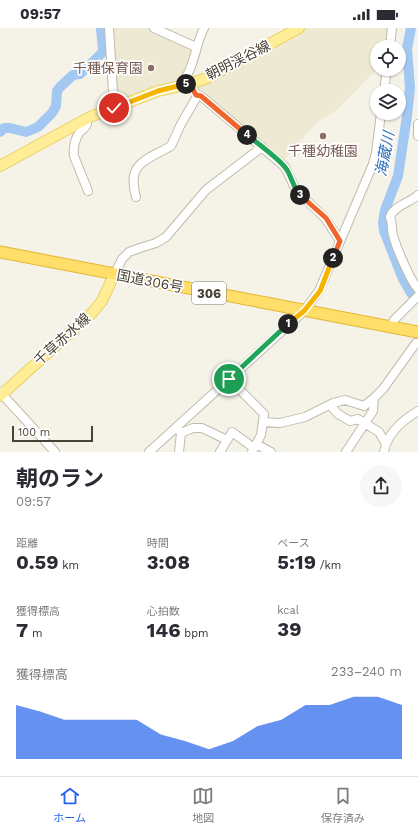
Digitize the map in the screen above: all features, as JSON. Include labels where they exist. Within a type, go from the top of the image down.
[{"type":"highway","name":"国道306号","points":[[0,252],[418,332]]},
{"type":"main road","name":"朝明渓谷線","points":[[0,166],[85,119],[158,91],[190,84],[207,78],[300,28]]},
{"type":"main road","name":"千草赤水線","points":[[1,394],[92,313],[102,301],[114,275]]},
{"type":"street","points":[[109,28],[114,108]]},
{"type":"street","points":[[154,28],[194,46]]},
{"type":"street","points":[[178,86],[187,77],[198,28]]},
{"type":"street","points":[[194,46],[204,28]]},
{"type":"street","points":[[391,40],[392,28]]},
{"type":"street","points":[[136,197],[132,179],[139,165],[149,157],[172,146],[180,124],[195,100],[196,95],[190,84]]},
{"type":"street","points":[[196,95],[201,96],[285,167],[296,190],[326,218],[340,241]]},
{"type":"street","points":[[85,119],[87,124],[85,129],[79,133],[76,139],[73,152],[88,191]]},
{"type":"street","points":[[149,452],[179,430],[229,379],[304,311],[320,291],[367,180],[376,153],[380,120]]},
{"type":"street","points":[[418,124],[418,136]]},
{"type":"street","points":[[114,275],[122,259],[129,252],[156,244],[166,237],[206,190],[262,147]]},
{"type":"street","points":[[418,194],[412,200],[394,211],[390,217],[392,221],[393,235],[410,275],[418,289]]},
{"type":"street","points":[[390,327],[394,320],[415,301]]},
{"type":"street","points":[[263,422],[280,423],[305,417],[330,405],[345,400],[364,406],[383,390],[416,343],[418,343]]},
{"type":"street","points":[[229,379],[264,414],[261,434],[254,448]]},
{"type":"street","points":[[1,394],[55,452]]},
{"type":"street","points":[[346,452],[366,424],[373,411],[374,398]]},
{"type":"street","points":[[330,405],[338,414],[350,421],[358,420],[378,432],[385,448]]},
{"type":"street","points":[[385,448],[401,422],[418,411]]},
{"type":"street","points":[[179,430],[202,428],[228,440]]},
{"type":"street","points":[[179,430],[179,452]]},
{"type":"street","points":[[220,452],[232,432],[254,448],[271,452]]},
{"type":"shaded area","name":"千種保育園","points":[[113,28],[149,28],[191,46],[193,49],[185,76],[171,85],[118,102],[116,100]]},
{"type":"shaded area","points":[[305,28],[389,28],[388,40],[370,40],[370,76],[338,109],[314,125],[283,162],[197,92],[194,86],[215,80]]},
{"type":"waterway","points":[[0,132],[4,128],[26,132],[38,127],[52,113],[56,106],[57,91],[60,87],[73,75],[80,74],[103,51],[101,28]]},
{"type":"waterway","name":"海蔵川","points":[[411,28],[407,49],[410,88],[407,116],[398,176],[385,210],[383,222],[384,231],[403,279],[411,293],[418,299]]},
{"type":"place","name":"千種保育園","points":[[151,68]]},
{"type":"place","name":"千種幼稚園","points":[[323,136]]},
{"type":"route","points":[[114,108],[158,91],[190,84],[196,95],[201,96],[285,167],[296,190],[326,218],[340,241],[320,291],[314,299],[304,311],[229,379]]}]
